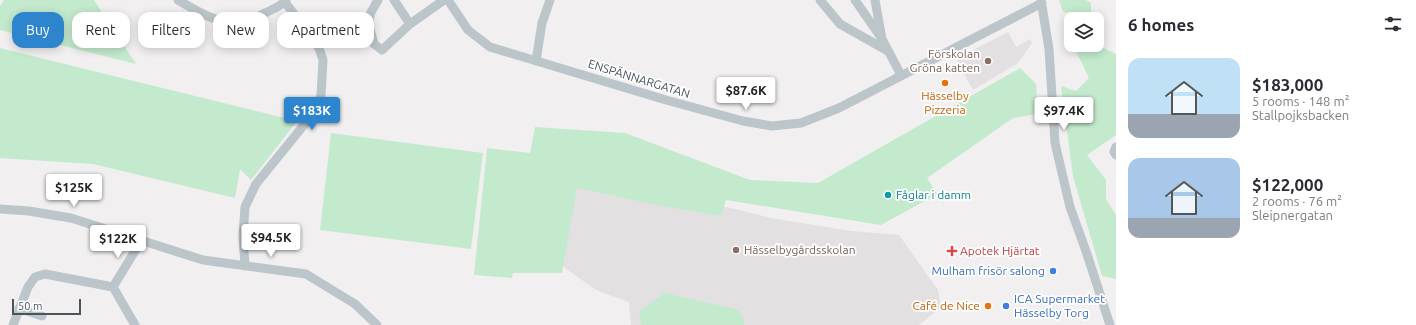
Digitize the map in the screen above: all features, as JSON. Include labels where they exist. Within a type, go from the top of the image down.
[{"type":"street","points":[[178,0],[210,18],[231,23],[252,20],[285,1],[319,48],[323,60],[321,96],[308,120],[256,184],[245,207],[243,235],[245,266]]},
{"type":"street","points":[[378,0],[370,14],[369,26],[374,44],[382,50],[410,24],[444,0]]},
{"type":"street","points":[[394,0],[410,24]]},
{"type":"street","name":"ENSPÄNNARGATAN","points":[[448,0],[468,30],[490,47],[666,100],[743,121],[772,126],[801,123],[839,108],[1041,1]]},
{"type":"street","points":[[536,60],[542,22],[550,0]]},
{"type":"street","points":[[820,0],[840,24],[888,51]]},
{"type":"street","points":[[855,0],[882,39],[901,75]]},
{"type":"street","points":[[875,0],[882,39]]},
{"type":"street","points":[[1041,1],[1049,49],[1055,143],[1070,207],[1110,325]]},
{"type":"street","points":[[1116,147],[1114,152],[1116,155]]},
{"type":"street","points":[[0,209],[29,211],[71,218],[141,242],[203,260],[306,274],[355,304],[377,325]]},
{"type":"street","points":[[113,287],[141,242]]},
{"type":"street","points":[[13,325],[19,308],[35,277],[45,274],[113,287],[136,325]]},
{"type":"street","points":[[19,308],[42,316]]},
{"type":"shaded area","name":"Förskolan Gröna katten","points":[[1008,32],[1016,47],[1030,39],[1032,43],[1018,63],[973,90],[956,59]]},
{"type":"shaded area","name":"Hässelbygårdsskolan","points":[[572,173],[678,195],[771,218],[851,231],[899,235],[938,290],[941,307],[919,325],[631,325],[629,302],[596,290],[561,265]]},
{"type":"green space","points":[[4,0],[94,0],[102,12],[72,12],[72,48],[64,46],[64,12],[12,12],[12,33],[0,30],[0,6]]},
{"type":"green space","points":[[1059,0],[1086,0],[1091,3],[1091,12],[1063,12]]},
{"type":"green space","points":[[0,48],[297,121],[251,180],[240,169],[235,198],[93,164],[0,158]]},
{"type":"green space","points":[[72,48],[126,48],[136,64]]},
{"type":"green space","points":[[1104,48],[1116,54],[1116,135],[1087,155],[1106,180],[1106,199],[1116,215],[1116,279],[1102,276],[1073,176],[1061,86],[1076,91],[1089,78],[1076,52],[1104,52]]},
{"type":"green space","points":[[1020,68],[1036,84],[1038,114],[1013,118],[927,178],[937,194],[881,225],[726,200],[721,216],[667,207],[577,188],[562,273],[513,273],[512,278],[474,275],[487,148],[530,153],[535,127],[625,133],[750,180],[818,183]]},
{"type":"green space","points":[[331,133],[483,153],[471,249],[320,230]]},
{"type":"green space","points":[[665,293],[739,310],[744,325],[641,325],[639,311]]},
{"type":"place","name":"Förskolan Gröna katten","points":[[988,61]]},
{"type":"place","name":"Hässelby Pizzeria","points":[[945,83]]},
{"type":"place","name":"Fåglar i damm","points":[[888,195]]},
{"type":"place","name":"Hässelbygårdsskolan","points":[[736,250]]},
{"type":"place","name":"Apotek Hjärtat","points":[[952,251]]},
{"type":"place","name":"Mulham frisör salong","points":[[1053,271]]},
{"type":"place","name":"Café de Nice","points":[[988,306]]},
{"type":"place","name":"ICA Supermarket Hässelby Torg","points":[[1006,306]]}]
